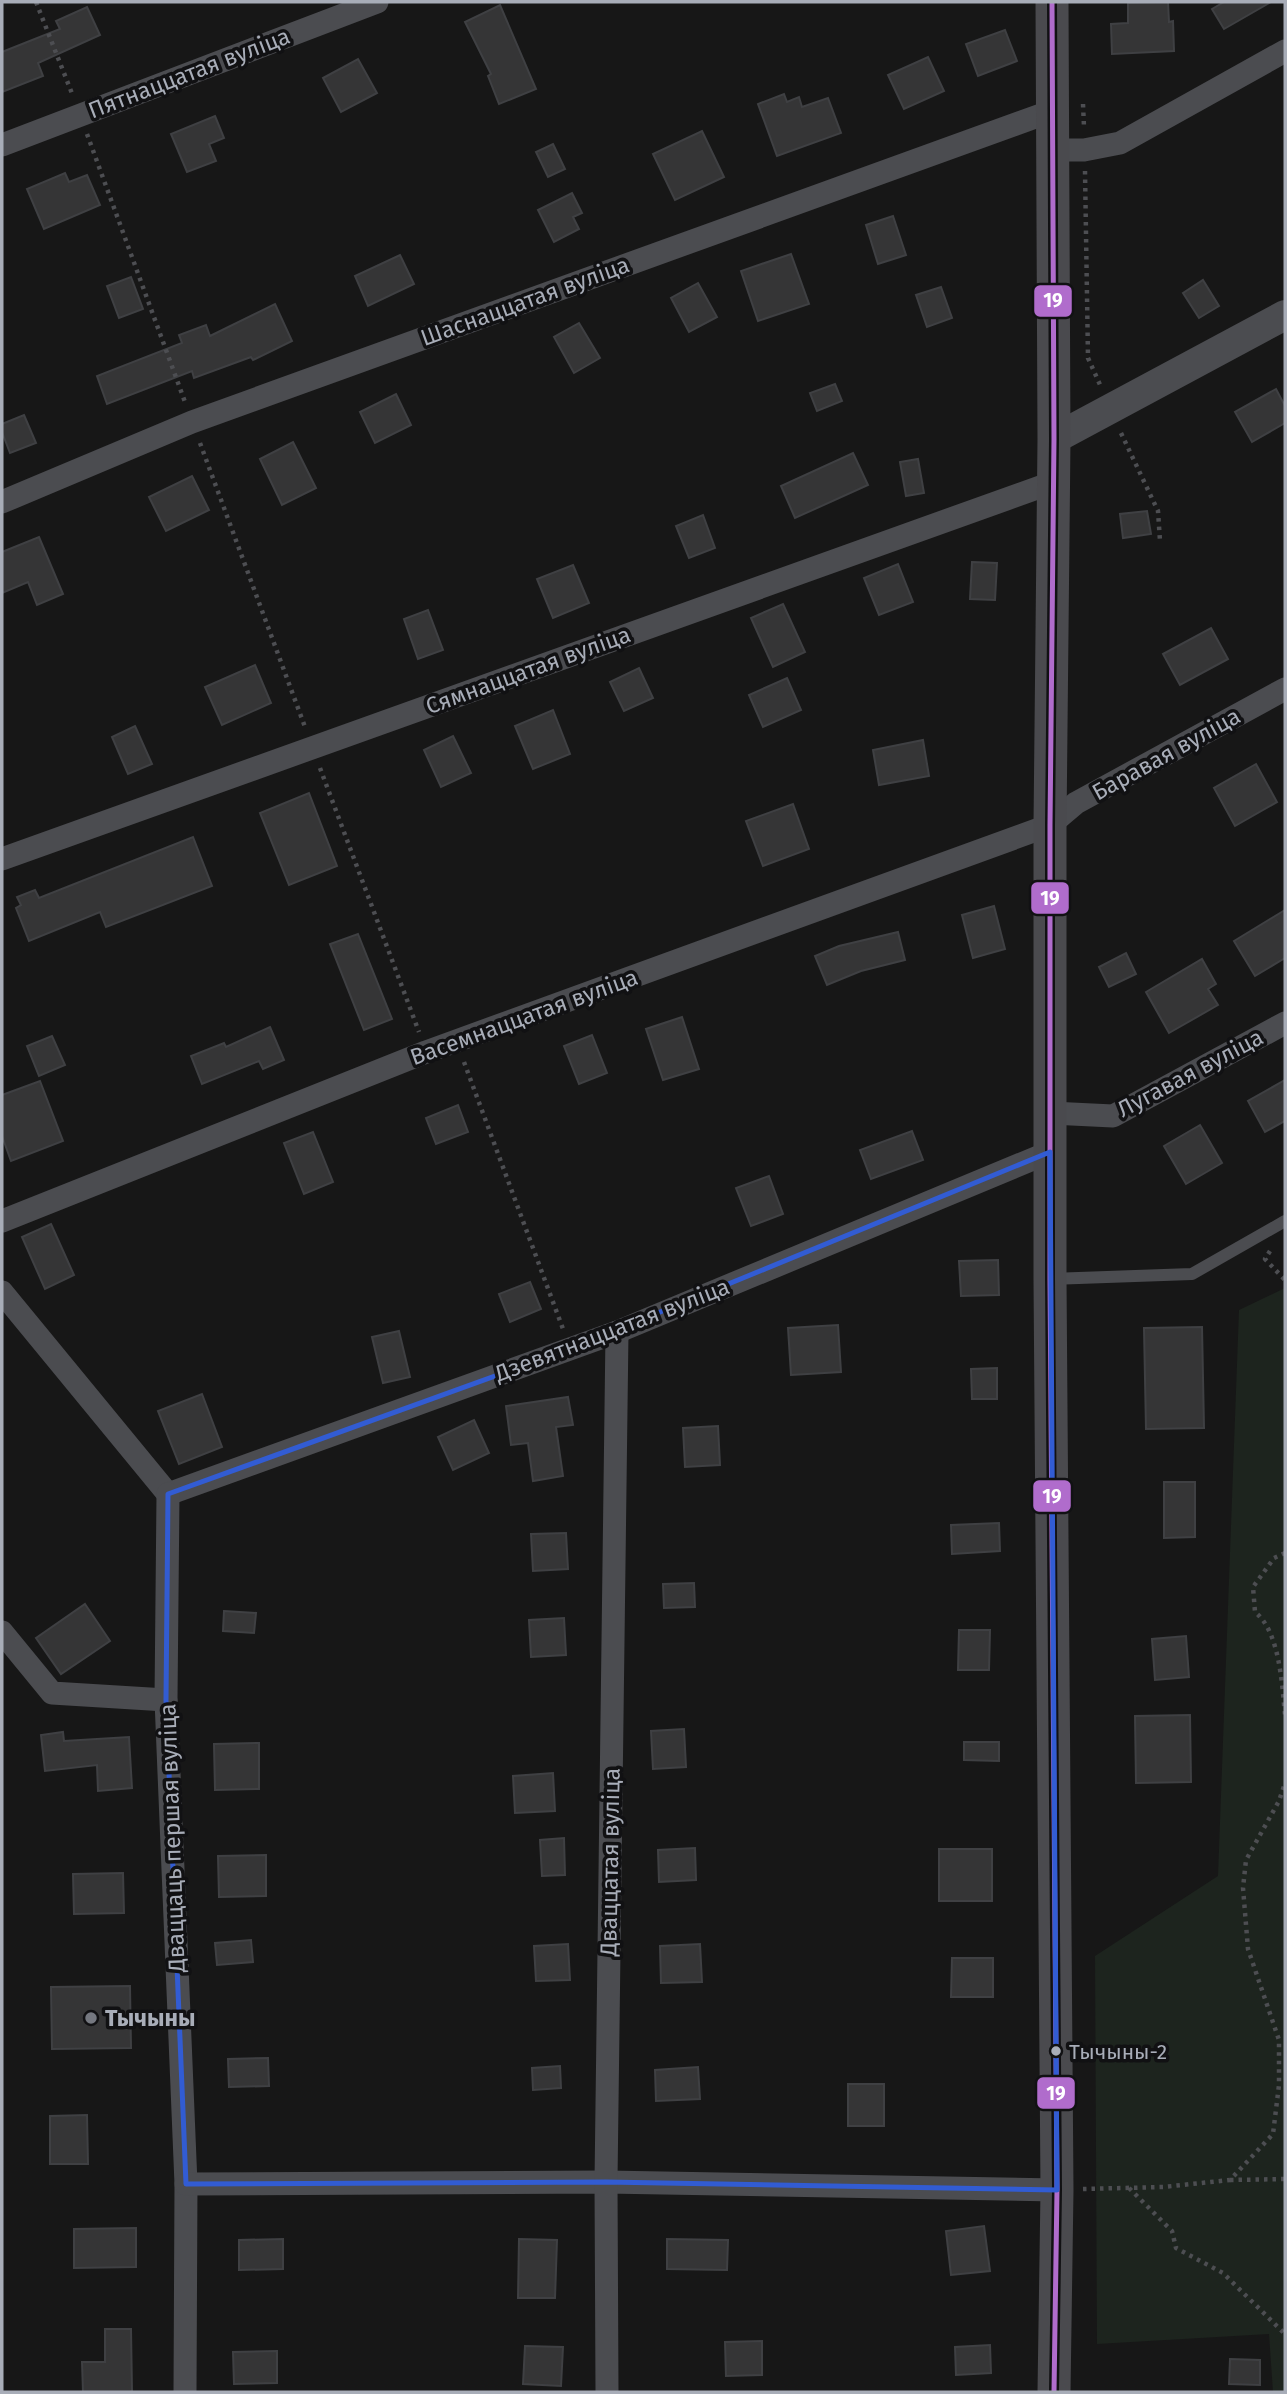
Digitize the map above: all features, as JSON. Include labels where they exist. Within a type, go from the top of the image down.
[{"type":"main road","points":[[1052,2],[1054,482],[1050,825],[1050,1279],[1067,2189],[1054,2392]]},
{"type":"street","name":"Пятнаццатая вуліца","points":[[2,145],[377,2]]},
{"type":"street","points":[[1052,150],[1084,150],[1120,144],[1285,51]]},
{"type":"street","name":"Шаснаццатая вуліца","points":[[2,502],[192,422],[1052,111]]},
{"type":"street","points":[[1054,439],[1285,315]]},
{"type":"street","name":"Сямнаццатая вуліца","points":[[2,859],[1054,482]]},
{"type":"street","name":"Баравая вуліца","points":[[1050,825],[1076,803],[1285,689]]},
{"type":"street","name":"Васемнаццатая вуліца","points":[[2,1221],[426,1052],[1050,825]]},
{"type":"street","name":"Лугавая вуліца","points":[[1051,1112],[1113,1116],[1285,1023]]},
{"type":"street","name":"Дзевятнаццатая вуліца","points":[[168,1494],[617,1332],[1050,1152]]},
{"type":"street","points":[[2,1293],[168,1494]]},
{"type":"street","name":"Дваццатая вуліца","points":[[607,2392],[606,2182],[617,1332]]},
{"type":"street","name":"Дваццаць першая вуліца","points":[[168,1494],[166,1700],[186,2184],[186,2392]]},
{"type":"street","points":[[2,1632],[52,1693],[166,1700]]},
{"type":"street","points":[[186,2184],[606,2182],[1067,2189]]},
{"type":"lane","points":[[1050,1279],[1192,1274],[1285,1222]]},
{"type":"path","points":[[36,2],[426,1052]]},
{"type":"path","points":[[1083,100],[1088,358],[1158,511],[1160,541]]},
{"type":"path","points":[[457,1041],[570,1349]]},
{"type":"path","points":[[1272,1248],[1265,1259],[1285,1280]]},
{"type":"path","points":[[1285,1553],[1274,1558],[1253,1587],[1255,1612],[1266,1620],[1279,1661],[1285,1715]]},
{"type":"path","points":[[1230,2180],[1273,2134],[1279,2085],[1279,2040],[1248,1949],[1243,1888],[1246,1860],[1279,1801],[1285,1783]]},
{"type":"path","points":[[1067,2189],[1163,2187],[1230,2180],[1285,2179]]},
{"type":"path","points":[[1128,2187],[1172,2231],[1176,2248],[1223,2273],[1285,2334]]},
{"type":"highlighted area","points":[[1050,1152],[1057,2190],[606,2182],[186,2184],[166,1700],[168,1494],[570,1349]]},
{"type":"shaded area","points":[[1285,1288],[1285,2392],[1273,2392],[1269,2334],[1097,2344],[1095,1956],[1218,1876],[1239,1310]]},
{"type":"building","points":[[1168,2],[1169,22],[1173,21],[1174,51],[1112,54],[1111,24],[1128,23],[1128,3]]},
{"type":"building","points":[[1224,2],[1271,2],[1224,29],[1212,9]]},
{"type":"building","points":[[500,5],[536,89],[499,104],[488,76],[491,74],[465,22]]},
{"type":"building","points":[[87,7],[100,35],[38,63],[43,76],[2,92],[2,52],[60,29],[56,21]]},
{"type":"building","points":[[1005,30],[1017,61],[978,76],[966,44]]},
{"type":"building","points":[[928,57],[944,91],[904,109],[888,75]]},
{"type":"building","points":[[358,59],[377,93],[341,112],[323,78]]},
{"type":"building","points":[[784,94],[787,102],[799,97],[802,107],[828,98],[841,133],[777,156],[758,104]]},
{"type":"building","points":[[215,116],[224,138],[209,144],[216,161],[187,172],[171,134]]},
{"type":"building","points":[[702,131],[724,177],[675,200],[653,154]]},
{"type":"building","points":[[553,144],[565,169],[548,177],[536,152]]},
{"type":"building","points":[[65,173],[69,182],[87,175],[100,205],[44,229],[27,189]]},
{"type":"building","points":[[572,193],[582,213],[573,217],[579,229],[554,242],[538,210]]},
{"type":"building","points":[[893,216],[906,255],[878,264],[866,225]]},
{"type":"building","points":[[791,254],[809,304],[758,321],[741,271]]},
{"type":"building","points":[[400,255],[414,284],[368,306],[355,276]]},
{"type":"building","points":[[131,277],[143,309],[119,318],[107,286]]},
{"type":"building","points":[[1203,280],[1219,306],[1199,318],[1183,293]]},
{"type":"building","points":[[698,283],[717,317],[689,332],[671,298]]},
{"type":"building","points":[[941,287],[952,318],[927,327],[916,295]]},
{"type":"building","points":[[275,304],[292,341],[253,360],[251,357],[194,378],[192,371],[107,404],[97,376],[182,343],[179,335],[206,325],[210,336]]},
{"type":"building","points":[[579,323],[600,358],[574,373],[554,337]]},
{"type":"building","points":[[835,384],[842,401],[817,411],[810,393]]},
{"type":"building","points":[[1276,389],[1285,406],[1285,423],[1252,442],[1235,412]]},
{"type":"building","points":[[396,394],[411,425],[375,443],[360,412]]},
{"type":"building","points":[[24,415],[36,443],[10,453],[2,432],[2,424]]},
{"type":"building","points":[[293,442],[316,488],[282,505],[260,459]]},
{"type":"building","points":[[853,453],[868,485],[795,518],[781,486]]},
{"type":"building","points":[[918,459],[924,493],[906,496],[900,462]]},
{"type":"building","points":[[192,476],[209,510],[166,531],[149,497]]},
{"type":"building","points":[[1147,511],[1151,534],[1123,538],[1120,514]]},
{"type":"building","points":[[703,515],[715,548],[689,558],[676,526]]},
{"type":"building","points":[[39,537],[63,594],[37,605],[28,582],[2,593],[2,552]]},
{"type":"building","points":[[972,562],[997,563],[995,600],[970,599]]},
{"type":"building","points":[[898,564],[913,602],[879,615],[864,578]]},
{"type":"building","points":[[573,565],[589,603],[553,618],[537,579]]},
{"type":"building","points":[[783,604],[805,652],[773,667],[751,618]]},
{"type":"building","points":[[428,610],[443,650],[418,659],[404,619]]},
{"type":"building","points":[[1211,628],[1228,659],[1180,685],[1163,654]]},
{"type":"building","points":[[255,665],[271,703],[222,725],[205,687]]},
{"type":"building","points":[[639,668],[653,698],[624,711],[610,682]]},
{"type":"building","points":[[787,678],[801,710],[763,727],[749,695]]},
{"type":"building","points":[[553,710],[570,754],[533,769],[515,726]]},
{"type":"building","points":[[135,726],[152,764],[128,774],[112,737]]},
{"type":"building","points":[[453,736],[471,773],[441,787],[424,750]]},
{"type":"building","points":[[923,740],[929,776],[879,785],[873,750]]},
{"type":"building","points":[[1256,764],[1277,802],[1235,826],[1214,788]]},
{"type":"building","points":[[309,793],[337,866],[289,885],[260,813]]},
{"type":"building","points":[[793,804],[809,849],[763,866],[746,821]]},
{"type":"building","points":[[193,837],[212,886],[106,927],[100,912],[29,941],[16,908],[21,905],[17,897],[35,890],[39,898]]},
{"type":"building","points":[[994,906],[1005,949],[973,958],[962,915]]},
{"type":"building","points":[[1285,910],[1285,958],[1255,976],[1234,941]]},
{"type":"building","points":[[898,932],[905,960],[861,971],[827,985],[815,956],[839,946]]},
{"type":"building","points":[[358,934],[392,1019],[364,1030],[330,944]]},
{"type":"building","points":[[1126,953],[1136,974],[1109,987],[1099,967]]},
{"type":"building","points":[[1202,959],[1216,984],[1208,989],[1218,1005],[1169,1033],[1146,992]]},
{"type":"building","points":[[682,1017],[699,1069],[663,1080],[646,1029]]},
{"type":"building","points":[[270,1027],[284,1060],[263,1069],[259,1061],[202,1084],[191,1056],[224,1043],[226,1047]]},
{"type":"building","points":[[592,1035],[607,1073],[579,1084],[564,1046]]},
{"type":"building","points":[[52,1036],[65,1065],[39,1076],[27,1046]]},
{"type":"building","points":[[1285,1080],[1285,1121],[1265,1132],[1248,1101]]},
{"type":"building","points":[[40,1081],[63,1141],[11,1161],[2,1136],[2,1095]]},
{"type":"building","points":[[458,1105],[468,1132],[436,1144],[426,1118]]},
{"type":"building","points":[[1200,1125],[1222,1163],[1186,1184],[1164,1146]]},
{"type":"building","points":[[912,1131],[923,1160],[871,1179],[860,1150]]},
{"type":"building","points":[[313,1132],[333,1182],[304,1194],[284,1143]]},
{"type":"building","points":[[769,1176],[783,1214],[751,1226],[736,1188]]},
{"type":"building","points":[[51,1224],[74,1275],[45,1289],[22,1237]]},
{"type":"building","points":[[998,1260],[999,1295],[961,1296],[959,1261]]},
{"type":"building","points":[[530,1282],[541,1309],[510,1322],[499,1294]]},
{"type":"building","points":[[838,1325],[841,1372],[791,1375],[788,1328]]},
{"type":"building","points":[[1202,1327],[1204,1428],[1146,1429],[1144,1328]]},
{"type":"building","points":[[399,1331],[410,1377],[383,1383],[372,1337]]},
{"type":"building","points":[[997,1368],[997,1399],[972,1399],[971,1369]]},
{"type":"building","points":[[202,1394],[222,1447],[179,1464],[158,1411]]},
{"type":"building","points":[[568,1397],[573,1425],[556,1427],[563,1476],[533,1481],[528,1443],[511,1445],[506,1406]]},
{"type":"building","points":[[474,1420],[489,1453],[453,1470],[438,1437]]},
{"type":"building","points":[[718,1426],[720,1465],[685,1467],[683,1428]]},
{"type":"building","points":[[1164,1482],[1195,1482],[1195,1537],[1164,1538]]},
{"type":"building","points":[[999,1523],[1000,1551],[952,1554],[951,1525]]},
{"type":"building","points":[[566,1533],[568,1569],[533,1571],[531,1534]]},
{"type":"building","points":[[694,1583],[695,1607],[664,1608],[663,1584]]},
{"type":"building","points":[[85,1604],[110,1641],[61,1674],[36,1638]]},
{"type":"building","points":[[224,1611],[256,1613],[254,1633],[223,1631]]},
{"type":"building","points":[[564,1618],[566,1655],[531,1657],[529,1620]]},
{"type":"building","points":[[959,1630],[990,1630],[989,1670],[958,1670]]},
{"type":"building","points":[[1186,1636],[1189,1677],[1155,1680],[1152,1639]]},
{"type":"building","points":[[1190,1715],[1191,1782],[1136,1783],[1135,1716]]},
{"type":"building","points":[[684,1729],[686,1767],[653,1769],[651,1731]]},
{"type":"building","points":[[63,1732],[64,1741],[129,1737],[132,1788],[98,1791],[97,1765],[45,1771],[41,1735]]},
{"type":"building","points":[[964,1742],[999,1742],[999,1761],[964,1760]]},
{"type":"building","points":[[259,1743],[259,1789],[215,1790],[214,1744]]},
{"type":"building","points":[[553,1773],[555,1811],[515,1813],[513,1776]]},
{"type":"building","points":[[564,1838],[565,1875],[542,1876],[540,1840]]},
{"type":"building","points":[[695,1848],[696,1880],[659,1882],[658,1850]]},
{"type":"building","points":[[939,1849],[992,1849],[992,1901],[939,1901]]},
{"type":"building","points":[[266,1855],[266,1896],[219,1897],[218,1856]]},
{"type":"building","points":[[123,1873],[124,1913],[74,1914],[73,1874]]},
{"type":"building","points":[[251,1940],[253,1962],[217,1965],[215,1943]]},
{"type":"building","points":[[568,1944],[570,1980],[536,1981],[534,1946]]},
{"type":"building","points":[[700,1944],[702,1982],[661,1983],[660,1946]]},
{"type":"building","points":[[952,1958],[993,1958],[993,1997],[951,1997]]},
{"type":"building","name":"Тычыны","points":[[130,1986],[131,2048],[52,2049],[51,1987]]},
{"type":"building","points":[[268,2058],[269,2086],[229,2087],[228,2059]]},
{"type":"building","points":[[560,2066],[561,2088],[533,2090],[532,2068]]},
{"type":"building","points":[[698,2067],[700,2099],[656,2101],[655,2070]]},
{"type":"building","points":[[848,2084],[884,2084],[884,2126],[848,2126]]},
{"type":"building","points":[[87,2115],[88,2164],[50,2164],[50,2116]]},
{"type":"building","points":[[984,2226],[990,2271],[951,2275],[946,2231]]},
{"type":"building","points":[[136,2228],[136,2267],[74,2268],[74,2229]]},
{"type":"building","points":[[283,2239],[283,2269],[239,2270],[239,2240]]},
{"type":"building","points":[[519,2239],[557,2240],[555,2298],[518,2298]]},
{"type":"building","points":[[667,2239],[728,2240],[727,2270],[667,2269]]},
{"type":"building","points":[[105,2329],[131,2329],[132,2392],[83,2392],[82,2362],[105,2362]]},
{"type":"building","points":[[762,2341],[762,2375],[726,2376],[725,2342]]},
{"type":"building","points":[[990,2345],[991,2373],[956,2375],[955,2347]]},
{"type":"building","points":[[525,2346],[563,2347],[561,2386],[523,2384]]},
{"type":"building","points":[[277,2351],[277,2383],[234,2384],[233,2352]]},
{"type":"building","points":[[1230,2359],[1260,2360],[1260,2385],[1229,2384]]},
{"type":"transit line","name":"19","points":[[1052,2],[1054,439],[1050,825],[1050,1279],[1057,2190],[1054,2392]]},
{"type":"place","name":"Тычыны","points":[[91,2018]]},
{"type":"place","name":"Тычыны-2","points":[[1056,2051]]}]
